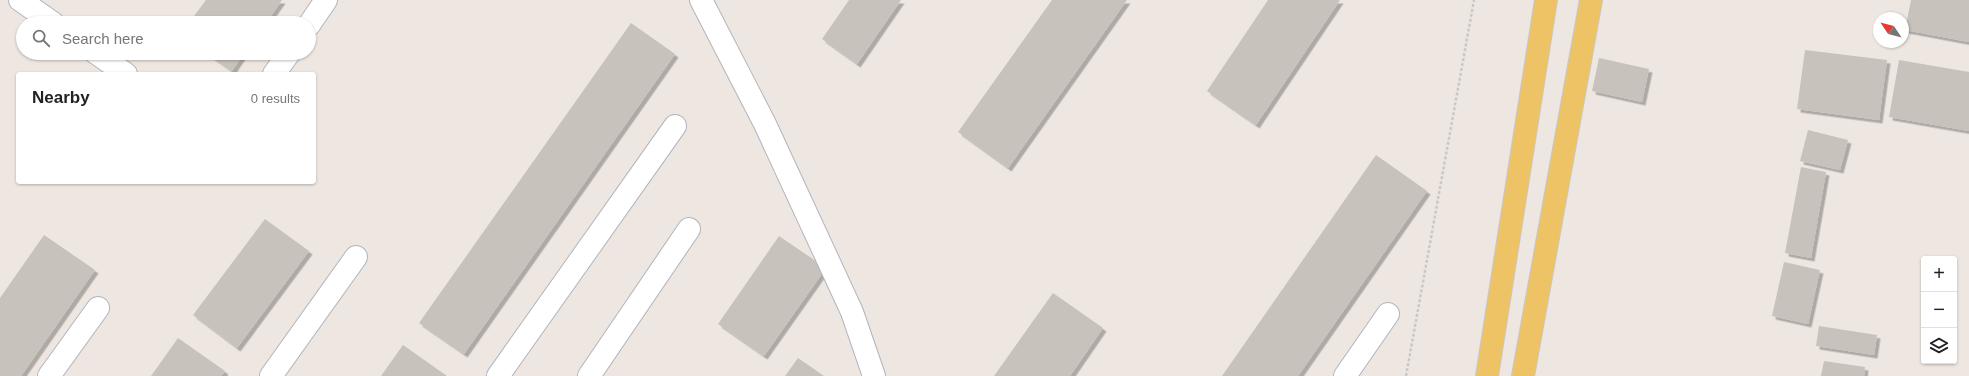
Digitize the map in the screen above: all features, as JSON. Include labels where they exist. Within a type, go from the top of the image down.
[{"type":"main road","points":[[1487,376],[1546,0]]},
{"type":"main road","points":[[1522,376],[1591,0]]},
{"type":"street","points":[[20,0],[43,16]]},
{"type":"street","points":[[315,16],[326,0]]},
{"type":"street","points":[[701,0],[766,124],[852,312],[874,376]]},
{"type":"street","points":[[106,60],[123,72]]},
{"type":"street","points":[[275,72],[284,60]]},
{"type":"street","points":[[498,376],[675,126]]},
{"type":"street","points":[[589,376],[689,229]]},
{"type":"street","points":[[271,376],[356,257]]},
{"type":"street","points":[[49,376],[98,308]]},
{"type":"street","points":[[1345,376],[1388,314]]},
{"type":"path","points":[[1406,376],[1474,0]]},
{"type":"building","points":[[206,0],[282,0],[271,16],[194,16]]},
{"type":"building","points":[[849,0],[901,0],[857,64],[822,39]]},
{"type":"building","points":[[1052,0],[1127,0],[1008,168],[958,132]]},
{"type":"building","points":[[1268,0],[1340,0],[1256,125],[1207,91]]},
{"type":"building","points":[[1911,0],[1969,0],[1969,42],[1909,31],[1909,12]]},
{"type":"building","points":[[631,23],[675,54],[464,354],[419,323]]},
{"type":"building","points":[[1805,50],[1887,60],[1879,120],[1797,109]]},
{"type":"building","points":[[1599,58],[1649,69],[1642,102],[1592,91]]},
{"type":"building","points":[[216,60],[239,60],[232,71]]},
{"type":"building","points":[[1899,60],[1969,72],[1969,131],[1889,117]]},
{"type":"building","points":[[1808,130],[1848,140],[1840,170],[1800,161]]},
{"type":"building","points":[[1376,155],[1427,191],[1298,376],[1222,376]]},
{"type":"building","points":[[1801,167],[1826,172],[1811,258],[1785,253]]},
{"type":"building","points":[[265,219],[309,251],[237,348],[193,315]]},
{"type":"building","points":[[44,235],[95,270],[21,376],[0,376],[0,298]]},
{"type":"building","points":[[779,236],[826,268],[764,356],[718,324]]},
{"type":"building","points":[[1784,262],[1820,270],[1808,324],[1772,316]]},
{"type":"building","points":[[1053,293],[1103,328],[1070,376],[994,376]]},
{"type":"building","points":[[1819,326],[1877,335],[1874,355],[1816,346]]},
{"type":"building","points":[[178,338],[225,371],[221,376],[151,376]]},
{"type":"building","points":[[403,345],[447,376],[381,376]]},
{"type":"building","points":[[798,358],[824,376],[785,376]]},
{"type":"building","points":[[1824,361],[1865,367],[1864,376],[1821,376]]}]
